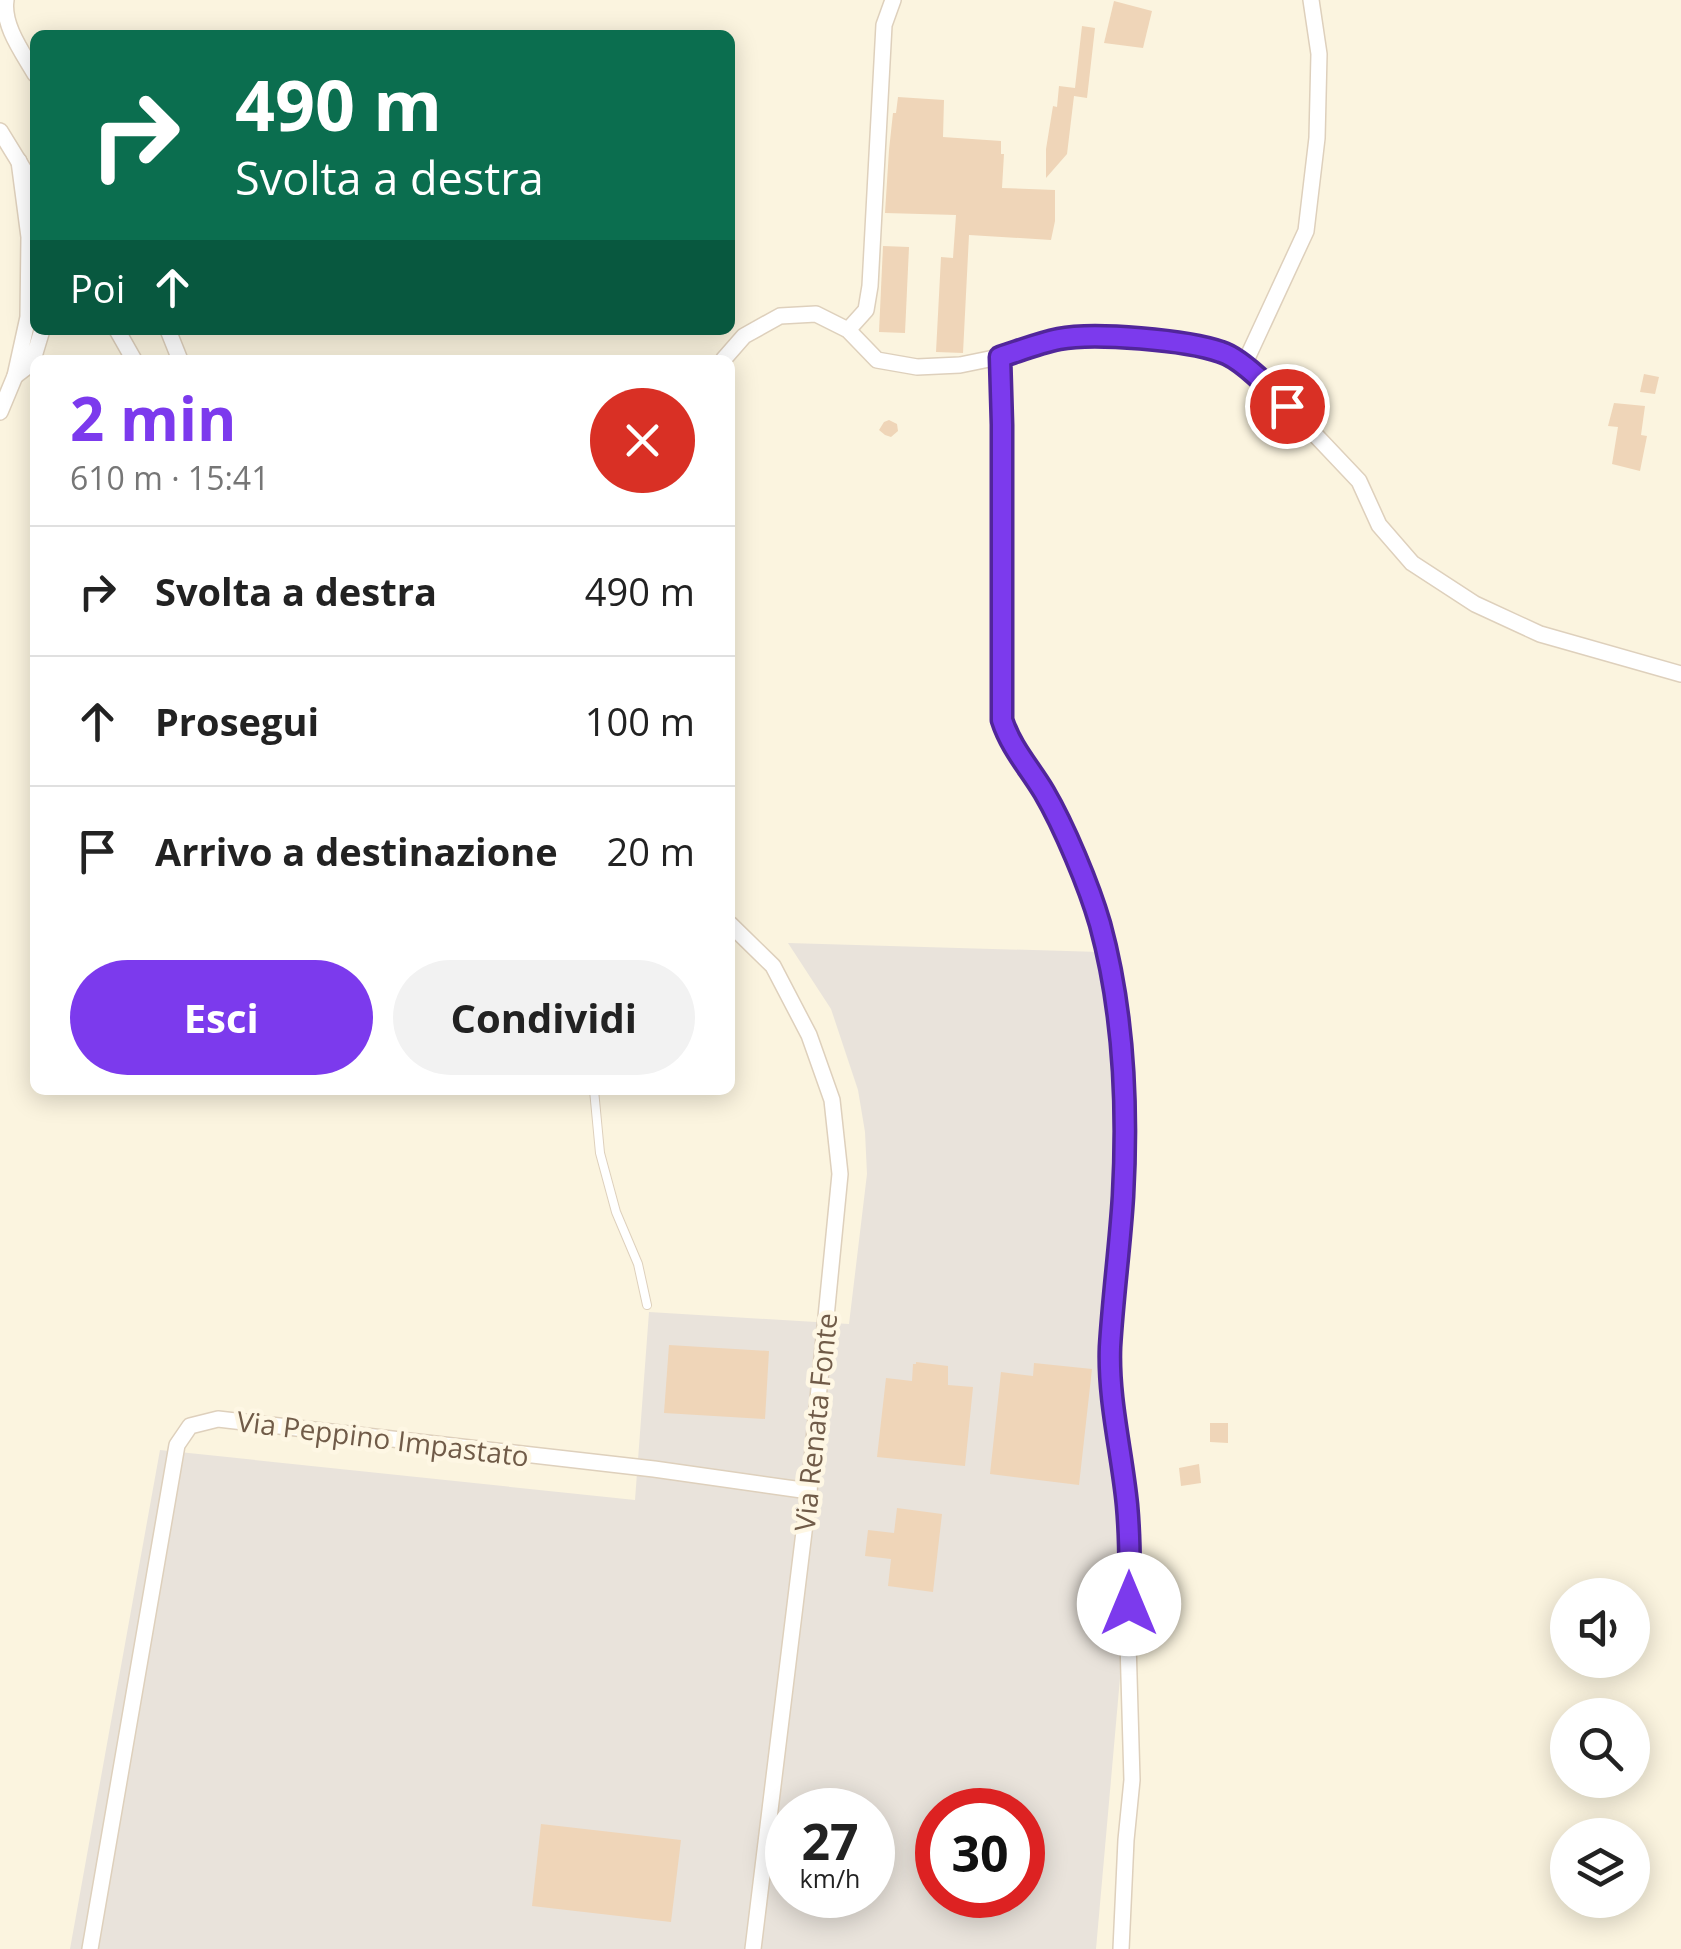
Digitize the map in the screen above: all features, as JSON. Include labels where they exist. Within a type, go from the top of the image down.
[{"type":"street","points":[[6,0],[4,9],[15,39],[30,65]]},
{"type":"street","points":[[848,330],[866,310],[870,286],[884,25],[892,0]]},
{"type":"street","points":[[1243,366],[1306,230],[1317,138],[1320,54],[1312,0]]},
{"type":"street","points":[[0,130],[30,180]]},
{"type":"street","points":[[19,161],[30,228]]},
{"type":"street","points":[[0,412],[16,376],[28,317],[30,278]]},
{"type":"street","points":[[727,355],[744,336],[780,316],[816,314],[848,330],[877,360],[917,367],[960,366],[1063,338],[1163,341],[1224,352],[1268,386],[1359,481],[1380,526],[1412,564],[1475,604],[1540,634],[1681,674]]},
{"type":"street","points":[[1000,357],[1002,720],[1008,739],[1045,793],[1099,920],[1122,1044],[1123,1192],[1110,1349],[1128,1508],[1132,1780],[1120,1949]]},
{"type":"street","points":[[16,376],[30,365]]},
{"type":"street","name":"Via Renata Fonte","points":[[735,929],[773,966],[810,1034],[832,1100],[840,1174],[808,1490],[753,1949]]},
{"type":"street","name":"Via Peppino Impastato","points":[[90,1949],[177,1445],[190,1426],[218,1419],[808,1490]]},
{"type":"lane","points":[[594,1095],[600,1152],[616,1212],[638,1264],[646,1305]]},
{"type":"shaded area","points":[[788,943],[1100,952],[1114,1024],[1118,1116],[1114,1230],[1124,1633],[1096,1949],[70,1949],[160,1450],[635,1500],[649,1312],[849,1324],[867,1174],[858,1090],[831,1009]]},
{"type":"building","points":[[1114,1],[1152,11],[1143,48],[1104,43]]},
{"type":"building","points":[[1082,26],[1095,28],[1087,98],[1074,96],[1067,154],[1046,178],[1053,106],[1057,107],[1059,86],[1075,88]]},
{"type":"building","points":[[898,97],[944,100],[943,137],[1001,141],[1002,188],[1055,190],[1051,240],[969,235],[963,353],[936,352],[941,257],[953,258],[956,215],[885,213],[893,113]]},
{"type":"building","points":[[883,246],[909,247],[905,333],[879,332]]},
{"type":"building","points":[[1644,374],[1659,377],[1655,394],[1640,392]]},
{"type":"building","points":[[1614,403],[1645,406],[1641,435],[1647,436],[1640,471],[1612,464],[1618,427],[1608,426]]},
{"type":"building","points":[[889,420],[897,424],[898,431],[891,437],[879,430]]},
{"type":"building","points":[[669,1345],[769,1351],[765,1419],[664,1413]]},
{"type":"building","points":[[916,1362],[948,1366],[948,1385],[973,1387],[965,1466],[877,1457],[886,1378],[912,1381]]},
{"type":"building","points":[[1034,1363],[1092,1369],[1079,1485],[990,1474],[1001,1372],[1033,1376]]},
{"type":"building","points":[[1210,1423],[1228,1423],[1228,1443],[1210,1442]]},
{"type":"building","points":[[1199,1464],[1201,1483],[1181,1486],[1179,1468]]},
{"type":"building","points":[[897,1508],[942,1514],[933,1592],[888,1586],[891,1559],[865,1556],[868,1530],[894,1533]]},
{"type":"building","points":[[541,1824],[681,1840],[671,1922],[532,1906]]},
{"type":"route","points":[[1129,1604],[1128,1508],[1110,1349],[1123,1192],[1122,1044],[1099,920],[1045,793],[1008,739],[1002,720],[1000,357],[1063,338],[1163,341],[1224,352],[1287,406]]}]
